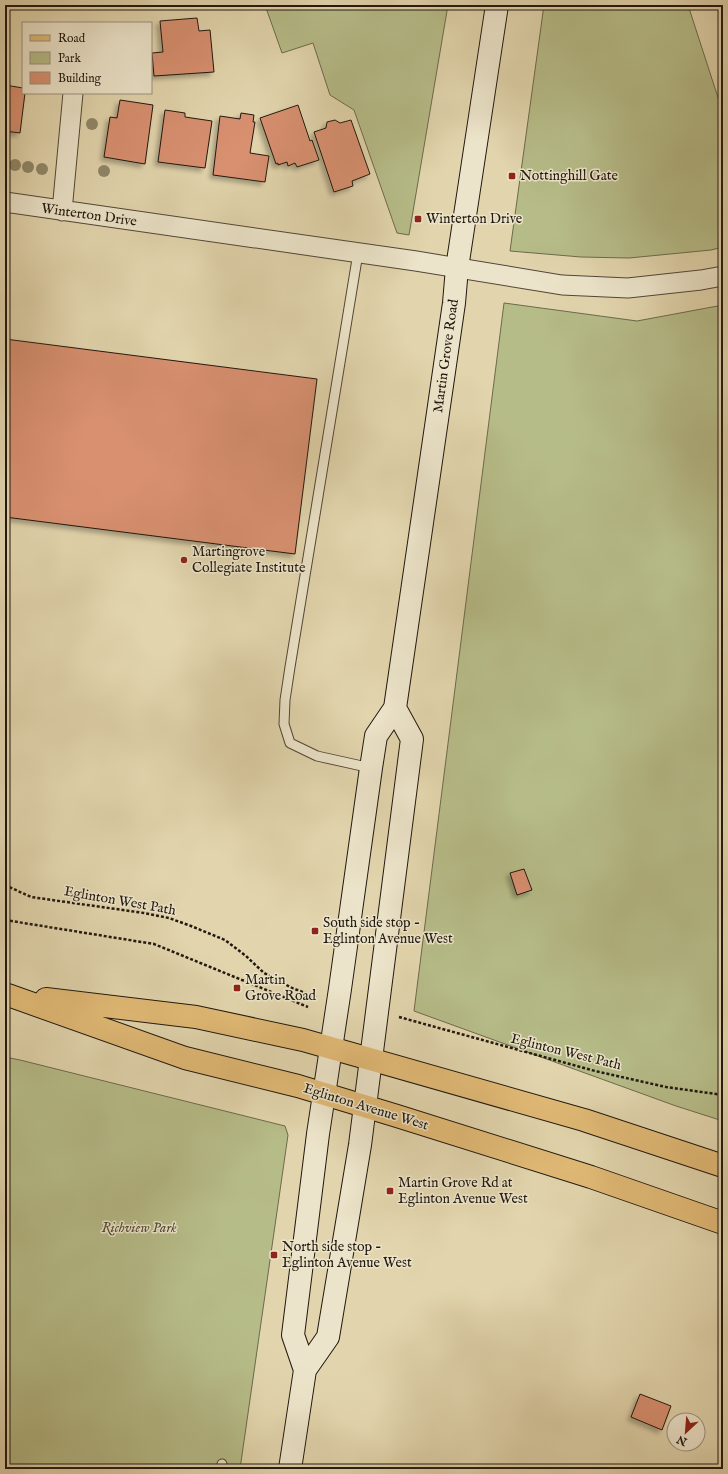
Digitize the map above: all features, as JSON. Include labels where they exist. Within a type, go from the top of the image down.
[{"type":"main road","name":"Martin Grove Road","points":[[305,1370],[293,1336],[318,1134],[376,736],[394,708],[454,303],[457,268],[497,5]]},
{"type":"main road","name":"Martin Grove Road","points":[[290,1469],[305,1370],[328,1337],[365,1106],[412,740],[394,708]]},
{"type":"main road","name":"Eglinton Avenue West","points":[[6,994],[196,1017],[303,1040],[584,1120],[723,1166]]},
{"type":"main road","name":"Eglinton Avenue West","points":[[6,994],[185,1058],[365,1106],[591,1177],[723,1223]]},
{"type":"street","points":[[62,211],[73,94]]},
{"type":"street","name":"Winterton Drive","points":[[5,202],[457,268]]},
{"type":"street","points":[[457,268],[562,285],[628,288],[701,280],[723,276]]},
{"type":"lane","points":[[358,253],[290,667],[285,700],[284,724],[290,743],[317,756],[371,768]]},
{"type":"path","name":"Eglinton West Path","points":[[5,885],[31,896],[144,913],[169,918],[191,926],[225,940],[246,956],[264,973],[310,996]]},
{"type":"path","points":[[5,920],[154,944],[308,1007]]},
{"type":"path","name":"Eglinton West Path","points":[[406,1018],[595,1071],[666,1086],[723,1095]]},
{"type":"green space","points":[[265,5],[448,5],[409,235],[397,233],[354,110],[330,95],[313,43],[282,53]]},
{"type":"green space","points":[[544,5],[688,5],[723,113],[723,247],[711,250],[629,258],[581,257],[510,251]]},
{"type":"green space","points":[[504,303],[637,321],[723,305],[723,1121],[676,1106],[414,1011]]},
{"type":"green space","name":"Richview Park","points":[[5,1057],[285,1126],[288,1135],[240,1469],[5,1469]]},
{"type":"building","points":[[197,18],[199,31],[210,30],[214,72],[154,76],[152,53],[163,52],[160,21]]},
{"type":"building","points":[[5,85],[22,88],[22,94],[25,94],[20,133],[5,131]]},
{"type":"building","points":[[120,100],[153,105],[145,164],[104,157],[110,117],[117,118]]},
{"type":"building","points":[[298,105],[310,141],[312,140],[319,160],[297,167],[295,163],[288,166],[287,162],[278,165],[278,163],[276,164],[260,118]]},
{"type":"building","points":[[165,110],[185,113],[185,117],[212,121],[205,168],[158,162]]},
{"type":"building","points":[[241,113],[254,115],[253,122],[255,122],[250,153],[269,156],[265,182],[213,175],[220,116],[240,119]]},
{"type":"building","points":[[335,120],[340,123],[351,120],[370,174],[352,181],[353,186],[334,192],[314,132],[326,128],[327,122]]},
{"type":"building","points":[[5,339],[317,379],[295,554],[5,517]]},
{"type":"building","points":[[524,869],[532,890],[517,895],[510,873]]},
{"type":"building","points":[[640,1394],[671,1406],[669,1412],[666,1412],[666,1419],[662,1430],[631,1417]]},
{"type":"place","name":"Nottinghill Gate","points":[[512,176]]},
{"type":"place","name":"Winterton Drive","points":[[418,219]]},
{"type":"place","name":"Martingrove Collegiate Institute","points":[[184,560]]},
{"type":"place","name":"South side stop - Eglinton Avenue West","points":[[315,931]]},
{"type":"place","name":"Martin Grove Road","points":[[237,988]]},
{"type":"place","name":"Martin Grove Rd at Eglinton Avenue West","points":[[390,1191]]},
{"type":"place","name":"North side stop - Eglinton Avenue West","points":[[274,1255]]}]
